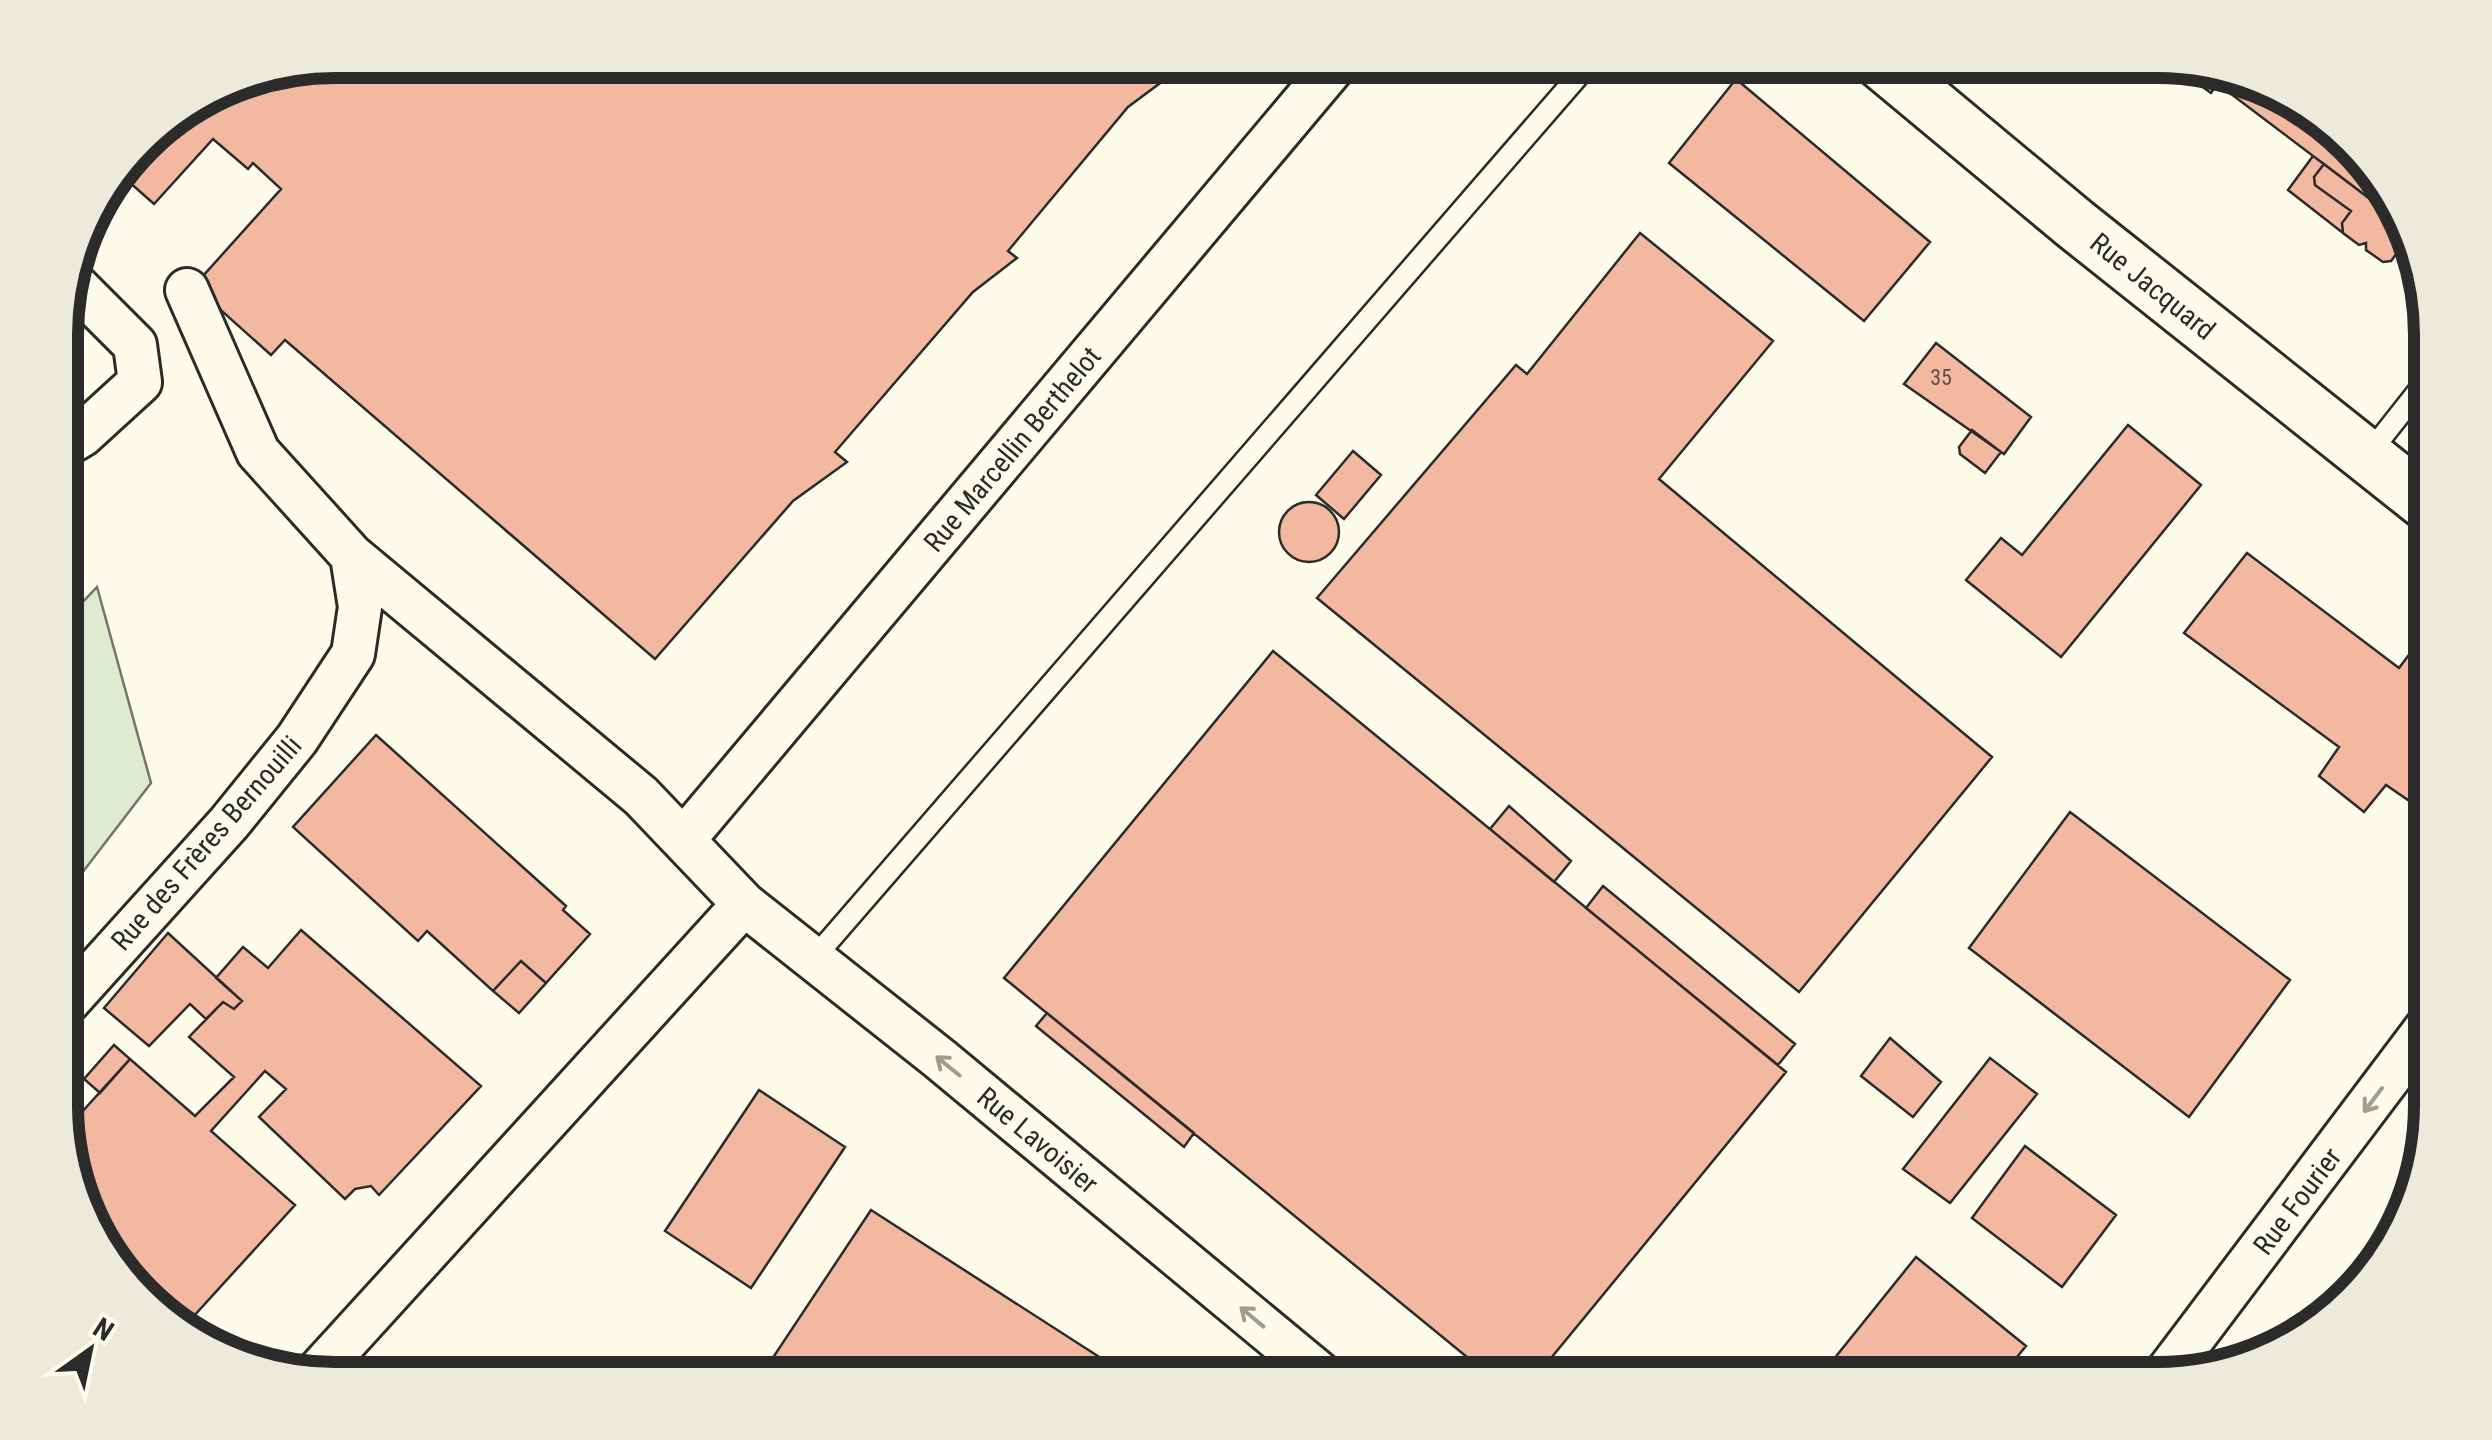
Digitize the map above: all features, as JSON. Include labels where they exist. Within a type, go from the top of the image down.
[{"type":"street","name":"Rue Marcellin Berthelot","points":[[686,838],[1324,78]]},
{"type":"street","name":"Rue Jacquard","points":[[1900,78],[2075,224],[2414,493]]},
{"type":"street","points":[[188,290],[258,452],[352,556],[686,838],[744,904],[327,1362]]},
{"type":"street","points":[[78,437],[140,382],[135,346],[82,293]]},
{"type":"street","name":"Rue des Frères Bernouilli","points":[[78,990],[229,823],[296,739],[352,654],[360,607],[352,556]]},
{"type":"street","name":"Rue Lavoisier","points":[[744,904],[1305,1362]]},
{"type":"street","name":"Rue Fourier","points":[[2176,1362],[2414,1046]]},
{"type":"lane","points":[[814,958],[1576,78]]},
{"type":"lane","points":[[2368,456],[2414,398]]},
{"type":"green space","points":[[97,587],[151,783],[78,878],[78,607]]},
{"type":"building","points":[[1167,78],[1128,107],[1008,251],[1017,258],[973,292],[835,452],[847,462],[793,501],[655,659],[285,340],[271,355],[194,286],[281,189],[253,163],[248,169],[213,139],[154,204],[129,182],[165,141],[206,112],[236,97],[301,80]]},
{"type":"building","points":[[1736,79],[1930,242],[1864,321],[1669,163]]},
{"type":"building","points":[[2194,81],[2217,85],[2211,93]]},
{"type":"building","points":[[2219,85],[2256,97],[2314,131],[2361,178],[2381,207]]},
{"type":"building","points":[[2313,156],[2324,164],[2314,177],[2315,185],[2351,211],[2342,223],[2343,233],[2288,190]]},
{"type":"building","points":[[2324,164],[2381,207],[2400,249],[2391,261],[2383,262],[2366,250],[2366,243],[2359,245],[2343,233],[2342,223],[2351,211],[2315,185],[2314,177]]},
{"type":"building","points":[[1640,233],[1773,341],[1659,479],[1992,757],[1799,992],[1317,598],[1516,365],[1527,374]]},
{"type":"building","points":[[1936,343],[2031,417],[2004,454],[1904,384]]},
{"type":"building","points":[[2128,425],[2201,485],[2061,657],[1966,580],[2001,538],[2022,555]]},
{"type":"building","points":[[1972,430],[2001,452],[1985,473],[1960,454],[1959,447]]},
{"type":"building","points":[[1353,451],[1381,475],[1344,519],[1316,495]]},
{"type":"building","points":[[1309,502],[1330,511],[1339,532],[1330,553],[1309,562],[1288,553],[1279,532],[1288,511]]},
{"type":"building","points":[[2247,553],[2399,668],[2414,648],[2414,792],[2408,800],[2386,785],[2364,812],[2319,776],[2339,747],[2184,633]]},
{"type":"building","points":[[1273,651],[1786,1072],[1548,1362],[1473,1362],[1004,978]]},
{"type":"building","points":[[376,735],[566,906],[563,910],[590,934],[546,983],[521,961],[493,991],[427,931],[418,941],[293,827]]},
{"type":"building","points":[[1509,806],[1571,861],[1554,882],[1490,829]]},
{"type":"building","points":[[2070,812],[2290,980],[2189,1117],[1969,948]]},
{"type":"building","points":[[1603,886],[1795,1044],[1778,1065],[1586,908]]},
{"type":"building","points":[[301,930],[481,1086],[379,1195],[371,1186],[355,1189],[345,1199],[259,1117],[286,1089],[265,1071],[211,1131],[295,1205],[192,1318],[141,1275],[104,1219],[82,1156],[79,1116],[130,1059],[195,1116],[234,1077],[189,1037],[223,1002],[234,1009],[242,1001],[216,978],[243,947],[268,968]]},
{"type":"building","points":[[168,933],[242,1001],[234,1009],[223,1002],[206,1019],[190,1004],[149,1046],[104,1008]]},
{"type":"building","points":[[521,961],[546,983],[519,1013],[493,991]]},
{"type":"building","points":[[1047,1013],[1194,1133],[1184,1147],[1036,1026]]},
{"type":"building","points":[[1890,1038],[1941,1082],[1913,1117],[1861,1076]]},
{"type":"building","points":[[114,1045],[130,1059],[100,1093],[84,1079]]},
{"type":"building","points":[[1990,1058],[2037,1094],[1950,1203],[1903,1169]]},
{"type":"building","points":[[759,1090],[845,1147],[751,1288],[665,1231]]},
{"type":"building","points":[[2025,1146],[2116,1215],[2062,1287],[1972,1218]]},
{"type":"building","points":[[871,1210],[1107,1362],[770,1362]]},
{"type":"building","points":[[1916,1257],[2026,1346],[2013,1362],[1831,1362]]}]
